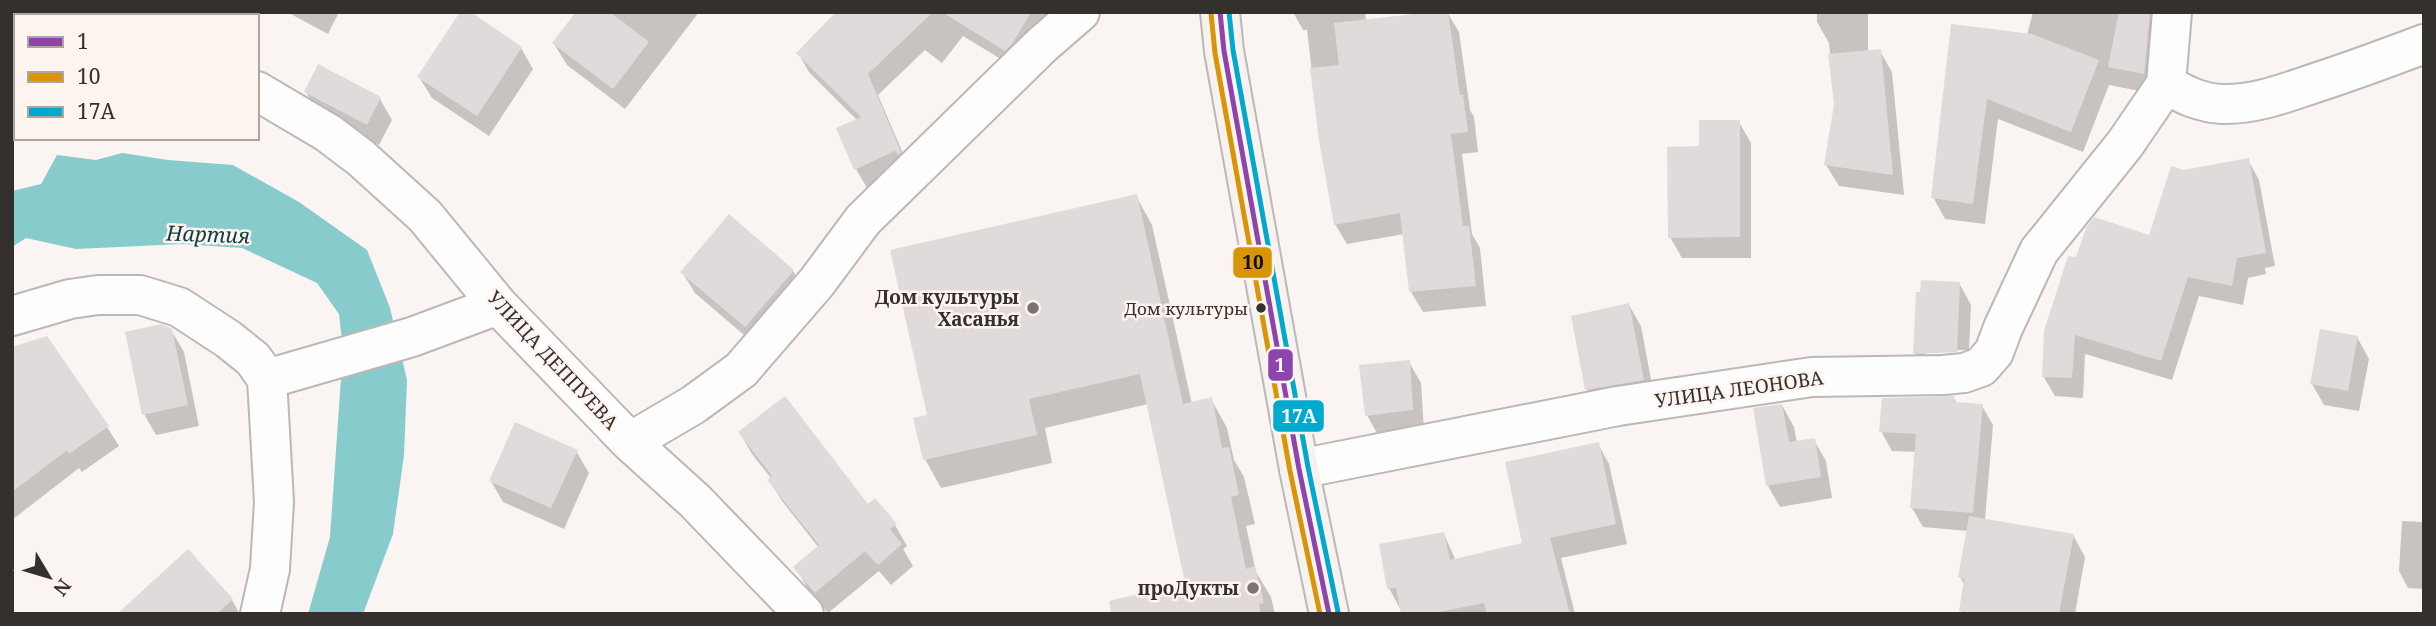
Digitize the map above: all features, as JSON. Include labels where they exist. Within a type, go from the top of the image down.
[{"type":"street","name":"УЛИЦА ДЕППУЕВА","points":[[259,92],[328,133],[370,166],[425,216],[498,305],[630,442],[693,405],[741,370],[817,282],[863,220],[1043,44],[1080,12]]},
{"type":"street","points":[[1220,12],[1223,51],[1299,470],[1329,614]]},
{"type":"street","name":"УЛИЦА ЛЕОНОВА","points":[[1299,470],[1618,406],[1799,379],[1943,375],[1981,368],[1994,352],[2039,251],[2126,144],[2166,84],[2172,12]]},
{"type":"street","points":[[2166,84],[2196,99],[2220,104],[2244,103],[2274,97],[2424,44]]},
{"type":"street","points":[[12,316],[70,299],[99,295],[140,295],[179,307],[253,359],[267,379],[274,502],[271,569],[260,614]]},
{"type":"street","points":[[267,379],[412,337],[498,305]]},
{"type":"street","points":[[630,442],[695,501],[804,614]]},
{"type":"water","name":"Нартия","points":[[122,153],[233,165],[299,202],[367,250],[390,308],[407,380],[404,455],[393,534],[363,614],[308,614],[330,537],[343,349],[339,314],[317,283],[242,248],[182,244],[76,249],[26,238],[12,247],[12,191],[41,184],[57,155],[96,160]]},
{"type":"building","points":[[460,12],[471,12],[522,47],[477,116],[417,77]]},
{"type":"building","points":[[576,12],[610,12],[649,42],[613,89],[552,43]]},
{"type":"building","points":[[836,12],[933,12],[868,74],[901,152],[899,155],[895,151],[854,170],[836,128],[861,117],[796,53]]},
{"type":"building","points":[[942,12],[1031,12],[1005,51]]},
{"type":"building","points":[[1448,12],[1460,95],[1463,95],[1468,132],[1451,134],[1463,226],[1469,226],[1476,286],[1409,292],[1400,213],[1334,225],[1310,68],[1339,65],[1334,23]]},
{"type":"building","points":[[2119,12],[2150,12],[2144,74],[2108,67]]},
{"type":"building","points":[[1951,24],[2032,34],[2099,60],[2071,132],[1987,99],[1973,204],[1931,198]]},
{"type":"building","points":[[1881,49],[1893,175],[1824,165],[1834,104],[1828,54]]},
{"type":"building","points":[[318,64],[381,97],[367,125],[304,92]]},
{"type":"building","points":[[1699,120],[1740,120],[1740,237],[1668,238],[1667,147],[1699,146]]},
{"type":"building","points":[[2249,158],[2266,253],[2237,258],[2232,286],[2188,277],[2161,361],[2075,335],[2072,378],[2042,377],[2044,331],[2068,256],[2076,257],[2086,228],[2094,217],[2149,235],[2171,166],[2183,170]]},
{"type":"building","name":"Дом культуры Хасанья","points":[[1137,194],[1183,404],[1212,397],[1222,448],[1229,447],[1239,495],[1231,497],[1246,569],[1255,566],[1264,603],[1259,604],[1261,614],[1111,614],[1109,601],[1185,583],[1140,374],[1029,399],[1037,435],[923,460],[913,418],[927,415],[890,250]]},
{"type":"building","points":[[729,214],[794,270],[745,327],[680,272]]},
{"type":"building","points":[[1921,280],[1960,282],[1957,352],[1913,354],[1916,292],[1920,292]]},
{"type":"building","points":[[1629,303],[1644,380],[1585,390],[1571,316]]},
{"type":"building","points":[[161,324],[172,329],[188,405],[142,415],[125,332]]},
{"type":"building","points":[[2320,329],[2358,336],[2348,391],[2310,384]]},
{"type":"building","points":[[47,336],[109,426],[69,454],[67,450],[12,492],[12,347]]},
{"type":"building","points":[[1410,360],[1413,410],[1365,416],[1359,365]]},
{"type":"building","points":[[785,396],[868,504],[875,498],[897,524],[890,529],[902,544],[878,565],[865,551],[815,593],[793,567],[819,545],[767,480],[772,476],[738,432]]},
{"type":"building","points":[[1955,396],[1954,402],[1983,404],[1973,513],[1910,508],[1916,434],[1879,432],[1882,398]]},
{"type":"building","points":[[1782,404],[1789,442],[1815,438],[1821,477],[1766,486],[1753,408]]},
{"type":"building","points":[[515,422],[578,450],[551,508],[489,481]]},
{"type":"building","points":[[1599,442],[1616,524],[1550,538],[1570,614],[1487,614],[1484,603],[1430,614],[1401,614],[1396,588],[1387,589],[1379,544],[1444,532],[1450,560],[1522,543],[1505,462]]},
{"type":"building","points":[[1969,516],[2074,534],[2059,614],[1978,614],[1959,611],[1964,579],[1958,577]]},
{"type":"building","points":[[188,549],[233,599],[217,614],[117,614]]},
{"type":"transit line","name":"1","points":[[1220,12],[1224,51],[1299,469],[1329,614]]},
{"type":"transit line","name":"17А","points":[[1229,12],[1233,50],[1308,467],[1338,612]]},
{"type":"transit line","name":"10","points":[[1211,13],[1215,53],[1290,471],[1320,614]]},
{"type":"place","name":"Дом культуры Хасанья","points":[[1033,308]]},
{"type":"place","name":"Дом культуры","points":[[1261,308]]},
{"type":"place","name":"проДукты","points":[[1253,588]]}]
